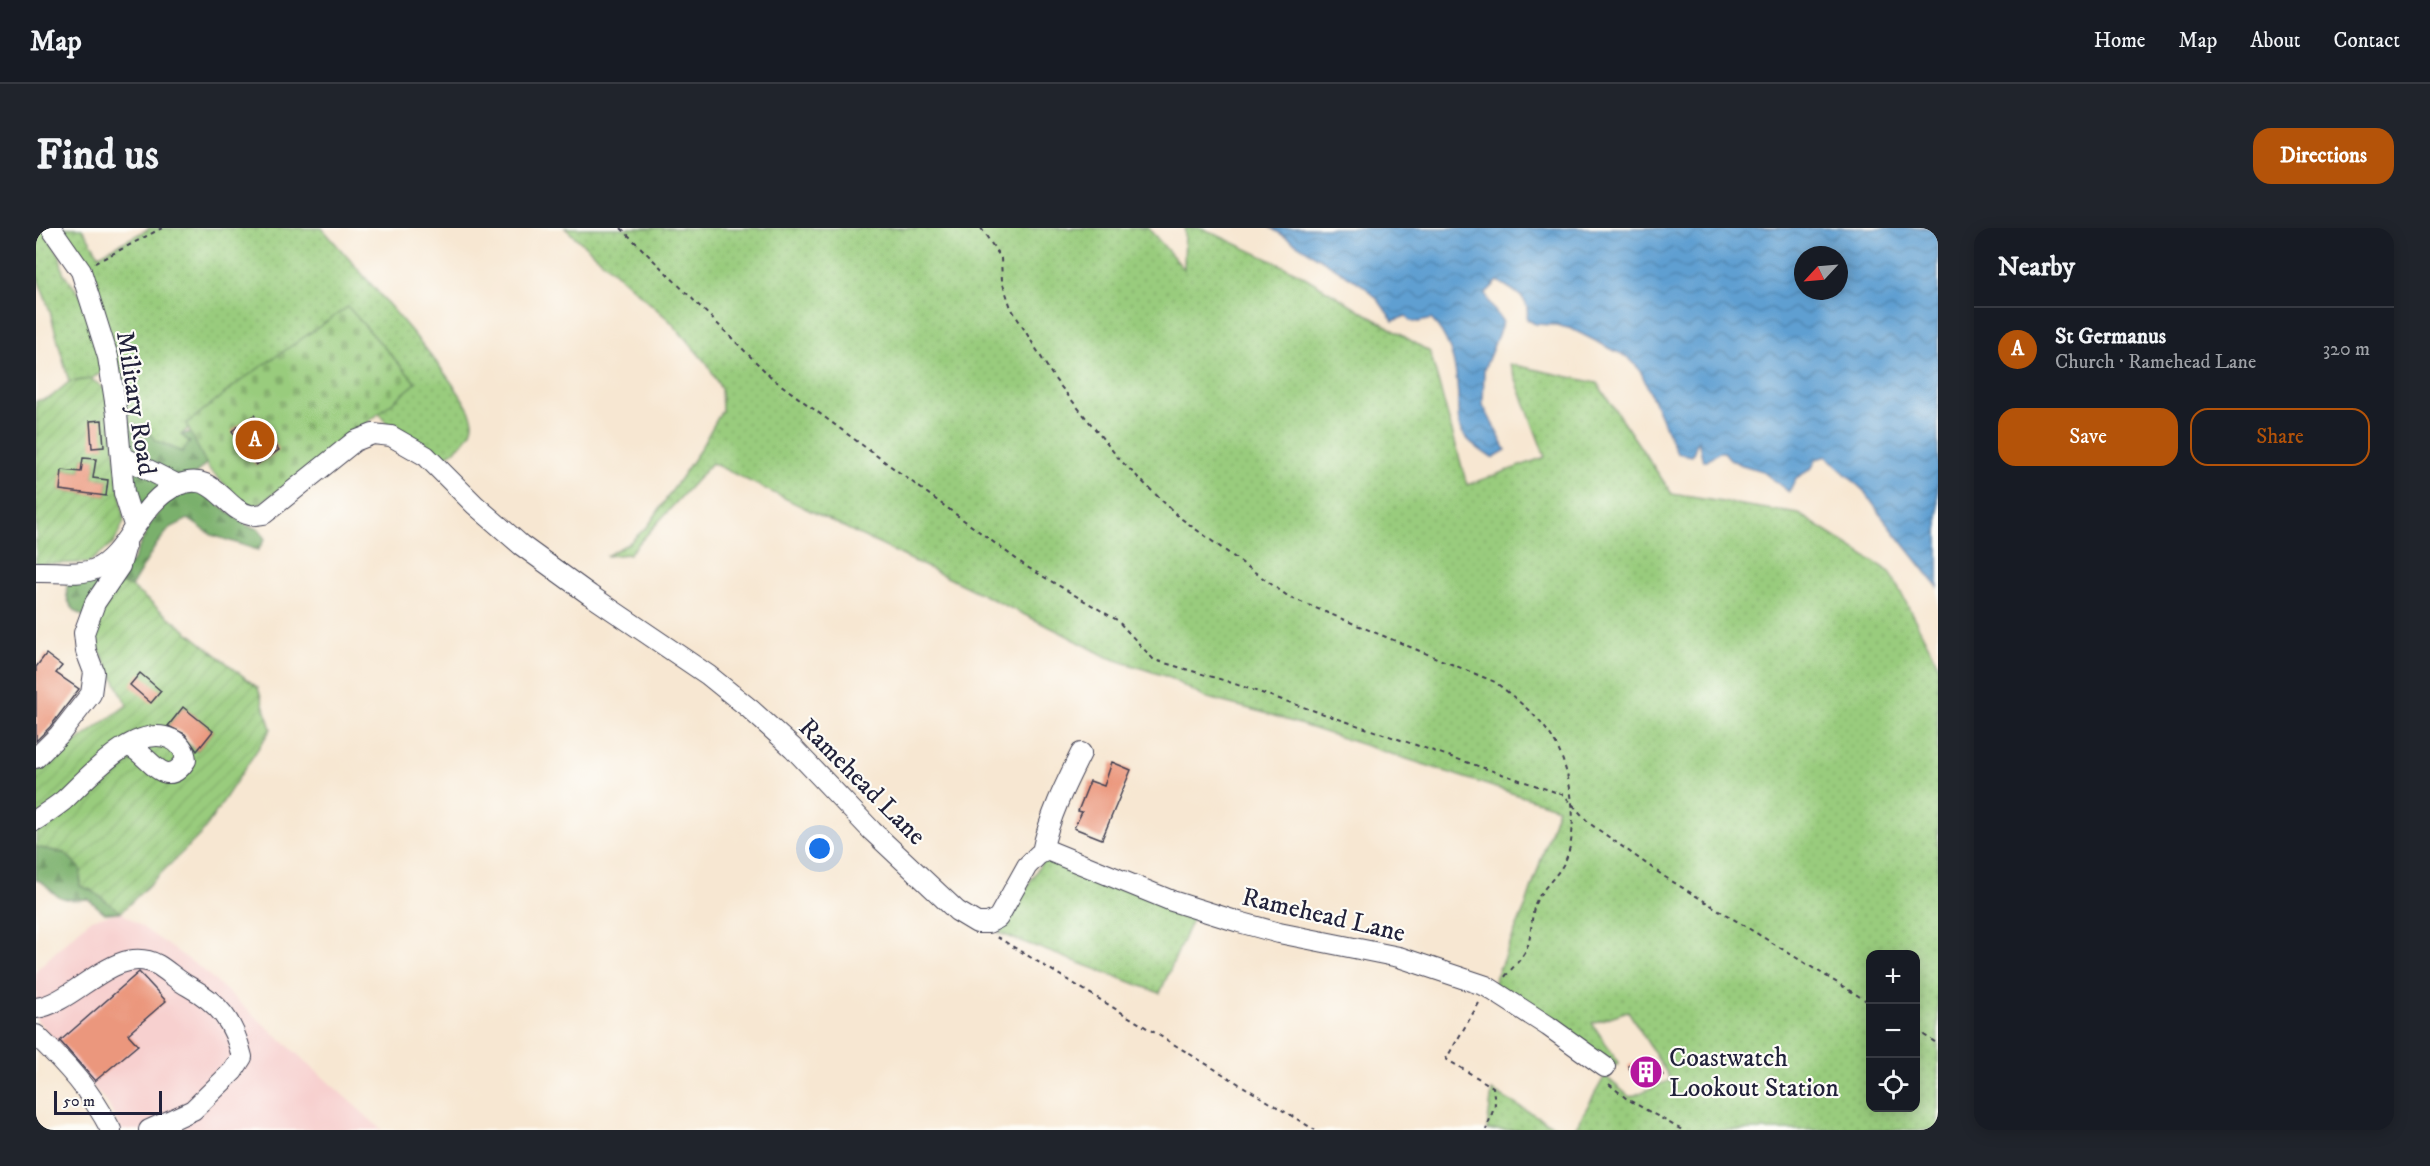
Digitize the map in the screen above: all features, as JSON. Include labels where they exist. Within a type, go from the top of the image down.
[{"type":"street","name":"Military Road","points":[[51,228],[81,271],[108,357],[124,493],[131,529]]},
{"type":"street","name":"Ramehead Lane","points":[[178,485],[191,481],[208,484],[242,512],[252,516],[264,514],[355,441],[373,434],[391,436],[426,456],[475,505],[521,544],[590,596],[717,682],[793,748],[872,831],[957,911],[977,924],[988,923]]},
{"type":"street","points":[[121,456],[178,485]]},
{"type":"street","points":[[36,572],[93,570],[111,558],[152,503],[178,485]]},
{"type":"street","points":[[36,758],[59,735],[91,694],[94,672],[86,651],[84,633],[95,603],[120,566],[131,529]]},
{"type":"street","points":[[36,820],[63,801],[101,762],[129,746]]},
{"type":"street","points":[[988,923],[998,918],[1027,866],[1042,852],[1060,794],[1081,753]]},
{"type":"street","name":"Ramehead Lane","points":[[1042,852],[1047,850],[1172,901],[1239,922],[1280,933],[1399,957],[1491,989],[1605,1067]]},
{"type":"street","points":[[36,1008],[58,1000],[121,963],[136,959],[157,964],[174,978],[206,995],[219,1007],[239,1043],[242,1057],[233,1071],[194,1110],[149,1130]]},
{"type":"street","points":[[36,1035],[71,1070],[95,1099],[111,1130]]},
{"type":"path","points":[[81,271],[162,228]]},
{"type":"path","points":[[621,228],[773,379],[1027,567],[1117,620],[1154,660],[1223,680],[1564,795],[1589,824],[1665,877],[1866,1001]]},
{"type":"path","points":[[981,228],[1001,258],[1002,281],[1011,308],[1054,378],[1128,468],[1193,529],[1289,597],[1495,682],[1518,700],[1551,736],[1566,768],[1572,805],[1571,840],[1566,860],[1536,902],[1528,946],[1491,989],[1446,1059],[1493,1087],[1496,1105],[1486,1130]]},
{"type":"path","points":[[988,923],[987,931],[1315,1130]]},
{"type":"path","points":[[1920,1033],[1938,1044]]},
{"type":"path","points":[[1605,1067],[1599,1076],[1627,1100],[1682,1130]]},
{"type":"shaded area","points":[[121,912],[202,969],[382,1130],[121,1130],[108,1104],[36,1019],[36,970],[91,919]]},
{"type":"green space","points":[[36,228],[43,228],[60,256],[63,273],[81,296],[105,370],[91,379],[69,382],[49,308],[36,274]]},
{"type":"green space","points":[[62,228],[82,228],[99,255],[150,228],[322,228],[406,325],[452,383],[467,406],[473,422],[467,439],[442,460],[391,430],[379,413],[415,383],[243,379],[181,435],[190,442],[182,453],[157,441],[141,426],[129,426],[93,277]]},
{"type":"green space","points":[[565,228],[1148,228],[1184,269],[1185,228],[1202,228],[1298,273],[1430,352],[1467,485],[1545,457],[1510,364],[1597,383],[1672,494],[1799,514],[1890,572],[1938,664],[1938,1130],[1574,1130],[1605,1076],[1630,1097],[1671,1080],[1628,1011],[1592,1023],[1619,1064],[1609,1068],[1492,986],[1526,905],[1558,808],[1265,713],[1204,697],[1168,677],[1107,657],[712,463],[629,554],[606,556],[629,543],[648,526],[699,451],[722,410],[721,389],[707,364],[670,321]]},
{"type":"green space","points":[[348,307],[416,383],[343,443],[251,510],[209,469],[186,424],[243,379]]},
{"type":"green space","points":[[91,379],[107,390],[124,521],[114,543],[88,563],[36,564],[36,401],[51,397],[69,382]],"holes":[[[83,458],[95,460],[93,478],[108,480],[106,496],[60,490],[63,470],[81,472]]]},
{"type":"green space","points":[[129,426],[141,426],[157,441],[182,452],[190,442],[181,435],[201,429],[212,458],[191,478],[136,514],[125,434]]},
{"type":"green space","points":[[193,486],[248,526],[259,529],[265,539],[258,550],[212,535],[188,519],[170,528],[156,545],[131,587],[117,582],[89,619],[72,608],[66,592],[69,578],[116,558],[131,564],[151,522],[167,502]]},
{"type":"green space","points":[[117,582],[131,587],[258,688],[271,729],[202,833],[121,912],[91,890],[80,886],[81,869],[65,853],[36,847],[36,772],[127,705],[96,643],[96,610]],"holes":[[[183,707],[213,731],[197,751],[167,727]]]},
{"type":"green space","points":[[36,847],[65,853],[81,869],[80,886],[91,890],[121,912],[105,913],[88,899],[62,898],[36,880]]},
{"type":"green space","points":[[1045,857],[1194,915],[1160,993],[999,933]]},
{"type":"green space","points":[[1492,1091],[1561,1130],[1487,1130]]},
{"type":"water","points":[[1271,228],[1938,228],[1938,587],[1864,491],[1826,456],[1817,459],[1811,469],[1796,478],[1789,492],[1762,471],[1739,464],[1724,452],[1719,452],[1707,461],[1703,461],[1698,440],[1692,456],[1677,453],[1640,370],[1629,358],[1572,329],[1556,325],[1535,324],[1527,319],[1524,300],[1498,281],[1486,293],[1489,303],[1503,322],[1484,370],[1483,405],[1506,450],[1492,458],[1470,442],[1461,430],[1452,355],[1438,327],[1431,319],[1419,322],[1410,321],[1406,316],[1393,321],[1379,301],[1364,286]]},
{"type":"building","points":[[254,415],[279,450],[256,465],[232,431]]},
{"type":"building","points":[[102,420],[104,447],[92,448],[90,421]]},
{"type":"building","points":[[83,458],[96,459],[93,478],[108,480],[106,496],[60,490],[62,470],[81,472]]},
{"type":"building","points":[[46,654],[62,666],[56,673],[79,689],[50,727],[36,741],[36,667]]},
{"type":"building","points":[[140,673],[161,691],[151,703],[130,685]]},
{"type":"building","points":[[183,707],[213,731],[197,751],[185,734],[168,726]]},
{"type":"building","points":[[1112,762],[1131,770],[1102,839],[1074,828],[1082,812],[1078,811],[1090,781],[1104,786]]},
{"type":"building","points":[[139,972],[166,1001],[128,1034],[138,1045],[95,1081],[60,1041]]},
{"type":"building","name":"Coastwatch Lookout Station","points":[[1642,1058],[1648,1069],[1657,1065],[1663,1075],[1643,1084],[1639,1075],[1634,1077],[1628,1066]]},
{"type":"place","name":"St Germanus","points":[[255,440]]},
{"type":"place","name":"Coastwatch Lookout Station","points":[[1646,1072]]}]
